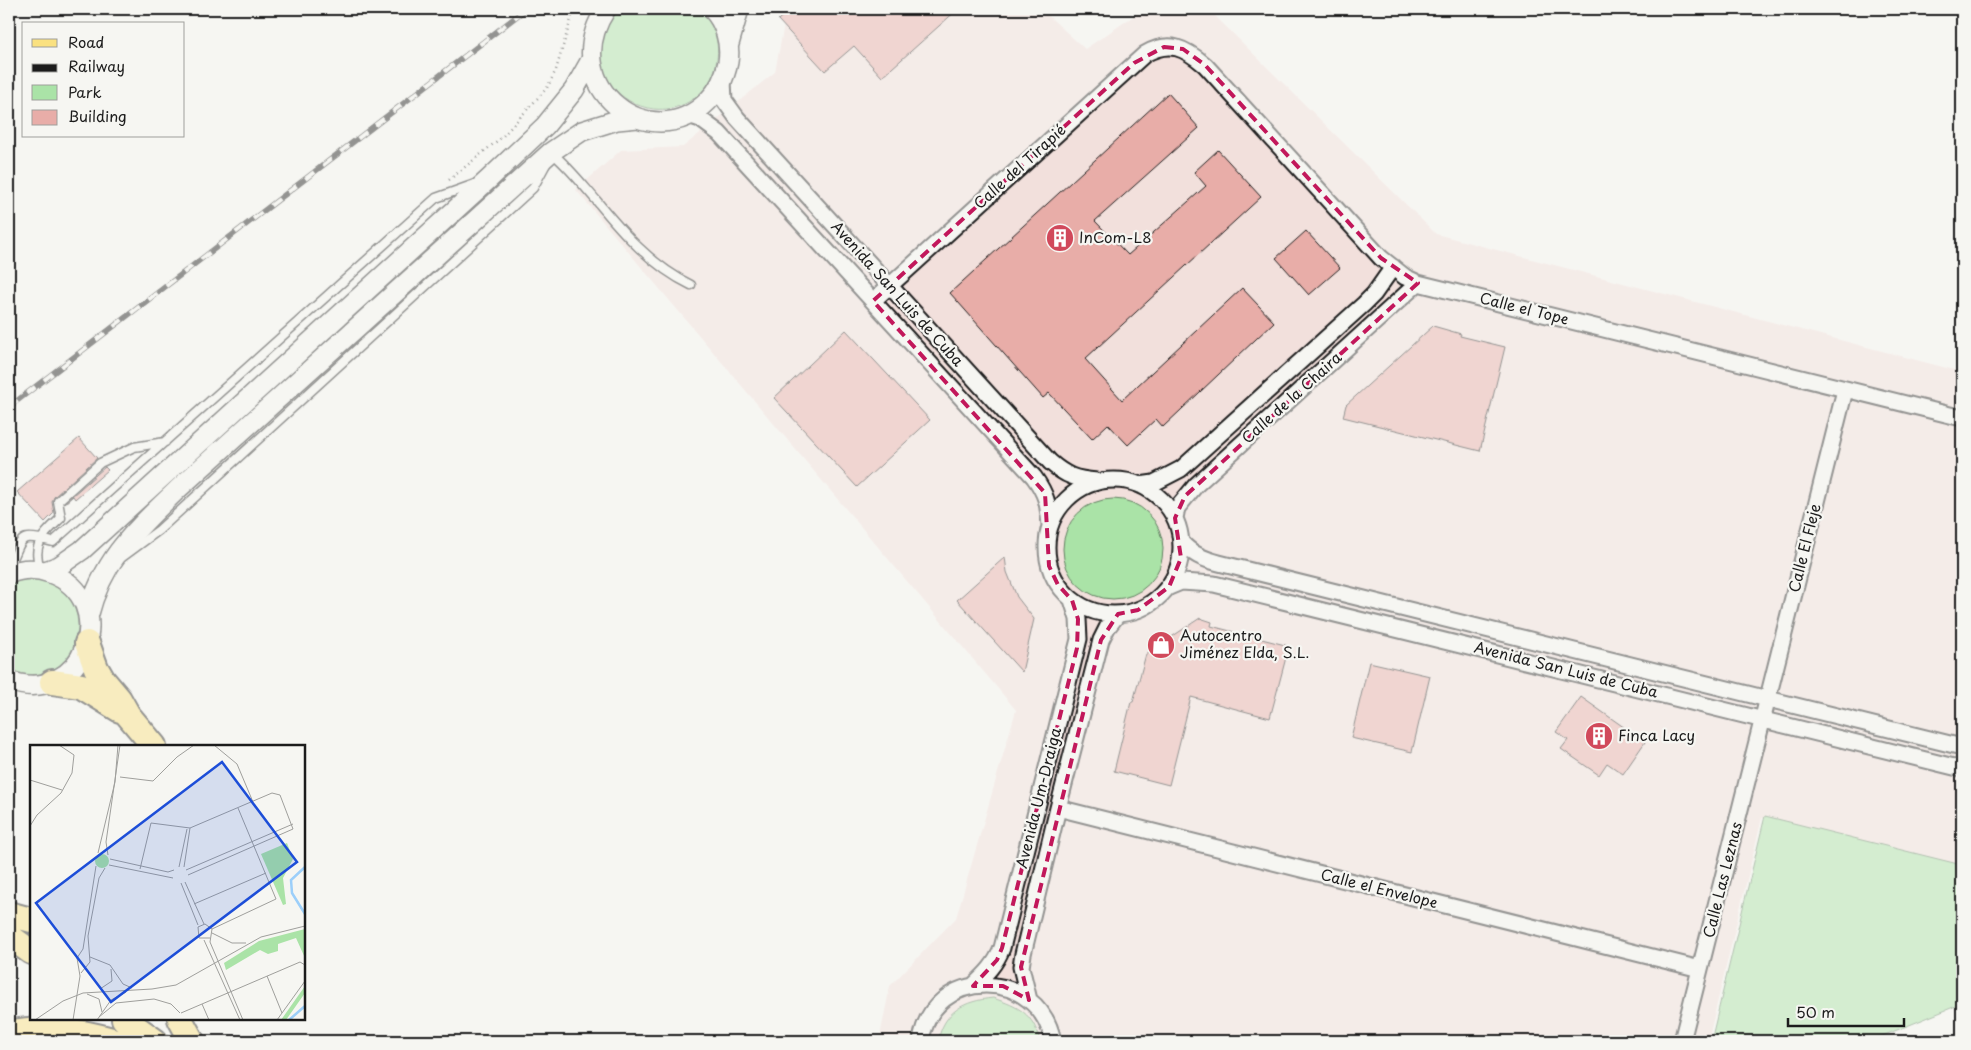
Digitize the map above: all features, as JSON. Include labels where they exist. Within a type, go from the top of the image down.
[{"type":"main road","points":[[87,643],[96,668],[128,714],[153,745]]},
{"type":"main road","points":[[52,682],[81,686],[128,714]]},
{"type":"main road","points":[[9,914],[30,920]]},
{"type":"main road","points":[[9,936],[30,951]]},
{"type":"main road","points":[[125,1020],[155,1041]]},
{"type":"main road","points":[[181,1020],[192,1041]]},
{"type":"main road","points":[[9,1033],[38,1029],[67,1030],[116,1041]]},
{"type":"street","points":[[606,9],[596,25],[591,42],[591,60],[596,80],[606,96],[621,110],[638,118],[655,122],[672,120],[688,115],[708,101],[723,81],[729,57],[728,45],[724,27],[712,9]]},
{"type":"street","points":[[728,45],[739,9]]},
{"type":"street","name":"Calle del Tirapié","points":[[873,301],[1145,54],[1164,46],[1174,47]]},
{"type":"street","name":"Calle el Tope","points":[[1174,47],[1190,52],[1205,65],[1381,258],[1418,283],[1962,418]]},
{"type":"street","points":[[43,571],[59,566],[82,550],[489,179],[545,126],[574,90],[591,60]]},
{"type":"street","name":"Avenida San Luis de Cuba","points":[[723,81],[724,100],[733,114],[1050,462],[1063,474],[1078,479],[1097,481]]},
{"type":"street","name":"Avenida San Luis de Cuba","points":[[688,115],[700,120],[719,133],[1034,477],[1045,492],[1050,525]]},
{"type":"street","points":[[88,617],[92,600],[107,567],[136,529],[179,488],[551,152],[582,130],[617,120],[638,118]]},
{"type":"street","name":"Calle de la Chaira","points":[[1140,485],[1154,483],[1181,470],[1364,304],[1374,294],[1393,267]]},
{"type":"street","name":"Calle de la Chaira","points":[[1175,518],[1177,508],[1196,485],[1418,283]]},
{"type":"street","name":"Calle El Fleje","points":[[1765,708],[1845,390]]},
{"type":"street","points":[[1119,480],[1140,485],[1161,498],[1175,518],[1181,542],[1181,558],[1176,573],[1169,587],[1155,601],[1138,610],[1118,614],[1094,612],[1072,600],[1058,585],[1049,566],[1046,545],[1050,525],[1060,506],[1077,490],[1097,481],[1119,480]]},
{"type":"street","name":"Avenida San Luis de Cuba","points":[[1181,542],[1190,552],[1204,559],[1765,708],[1962,769]]},
{"type":"street","points":[[9,574],[22,570],[43,571],[58,576],[78,593],[88,617],[89,630],[82,656],[64,676],[40,685],[12,683]]},
{"type":"street","name":"Avenida San Luis de Cuba","points":[[1169,587],[1181,582],[1214,584],[1765,708],[1962,746]]},
{"type":"street","name":"Avenida Um-Draiga","points":[[973,986],[997,960],[1002,948],[1078,639],[1078,619],[1072,600]]},
{"type":"street","name":"Avenida Um-Draiga","points":[[1030,1000],[1021,968],[1058,808],[1101,640],[1107,628],[1118,614]]},
{"type":"street","name":"Calle Las Leznas","points":[[1682,1041],[1765,708]]},
{"type":"street","name":"Calle el Envelope","points":[[1058,808],[1700,969]]},
{"type":"street","points":[[921,1041],[927,1020],[946,998],[959,990],[988,984],[1003,986],[1030,1000],[1042,1014],[1051,1031],[1053,1041]]},
{"type":"lane","points":[[551,152],[572,172],[629,238],[674,276],[691,285]]},
{"type":"lane","points":[[9,567],[17,547],[22,541],[26,538],[53,542],[436,198],[489,179]]},
{"type":"lane","points":[[43,571],[37,560],[40,539],[61,518],[58,501],[100,463],[134,447],[165,442]]},
{"type":"path","points":[[1950,1041],[1962,1039]]},
{"type":"highlighted area","points":[[1164,47],[1183,49],[1205,65],[1381,258],[1418,283],[1185,496],[1175,518],[1181,558],[1169,587],[1138,610],[1118,614],[1101,640],[1021,967],[1029,1000],[1003,986],[973,986],[997,960],[1002,948],[1077,648],[1078,619],[1072,600],[1058,585],[1049,566],[1045,493],[873,301],[1134,63]]},
{"type":"shaded area","points":[[787,9],[1041,9],[1085,49],[1144,9],[1208,9],[1436,234],[1962,372],[1962,867],[1762,818],[1708,1041],[879,1041],[890,986],[956,918],[1016,710],[576,190],[621,150],[683,147],[775,72]]},
{"type":"green space","points":[[619,9],[699,9],[712,27],[718,49],[714,73],[710,82],[701,93],[680,106],[662,109],[645,107],[628,100],[615,89],[605,75],[600,57],[603,34]]},
{"type":"green space","points":[[1113,499],[1132,503],[1148,514],[1159,530],[1163,549],[1159,568],[1148,584],[1132,595],[1113,599],[1094,595],[1078,584],[1067,568],[1063,549],[1067,530],[1078,514],[1094,503]]},
{"type":"green space","points":[[33,579],[57,588],[72,602],[78,621],[76,640],[67,657],[52,670],[33,675],[9,669],[9,584],[15,581]]},
{"type":"green space","points":[[1765,816],[1962,865],[1962,982],[1956,1006],[1870,1041],[1711,1041]]},
{"type":"green space","points":[[993,998],[1024,1012],[1037,1031],[1040,1041],[938,1041],[945,1022],[957,1009],[973,1002]]},
{"type":"building","points":[[790,9],[958,9],[882,77],[854,46],[825,71],[778,20]]},
{"type":"building","name":"InCom-L8","points":[[1168,93],[1199,128],[1095,221],[1128,255],[1206,186],[1194,172],[1218,150],[1261,197],[1085,359],[1122,400],[1242,288],[1274,322],[1163,427],[1156,419],[1128,445],[1108,424],[1092,439],[1049,393],[1043,398],[950,293]]},
{"type":"building","points":[[1306,231],[1340,268],[1309,295],[1276,258]]},
{"type":"building","points":[[1433,326],[1461,334],[1460,336],[1505,347],[1480,451],[1343,417],[1346,405]]},
{"type":"building","points":[[846,330],[930,420],[857,487],[774,398]]},
{"type":"building","points":[[79,438],[97,458],[54,497],[52,502],[54,513],[45,522],[17,492]]},
{"type":"building","points":[[105,467],[108,470],[75,499],[73,496],[64,504],[64,503]]},
{"type":"building","points":[[1005,557],[1007,572],[1017,597],[1034,619],[1022,672],[957,600]]},
{"type":"building","points":[[1200,618],[1212,622],[1211,626],[1289,646],[1270,718],[1191,697],[1169,785],[1114,771],[1131,702],[1133,702],[1146,654]]},
{"type":"building","points":[[1369,662],[1430,676],[1412,752],[1351,738]]},
{"type":"building","name":"Finca Lacy","points":[[1581,697],[1645,742],[1623,774],[1607,763],[1599,775],[1561,749],[1568,740],[1556,732]]},
{"type":"railway","points":[[9,407],[526,9]]},
{"type":"place","name":"InCom-L8","points":[[1060,238]]},
{"type":"place","name":"Autocentro Jiménez Elda, S.L.","points":[[1161,645]]},
{"type":"place","name":"Finca Lacy","points":[[1599,736]]}]
